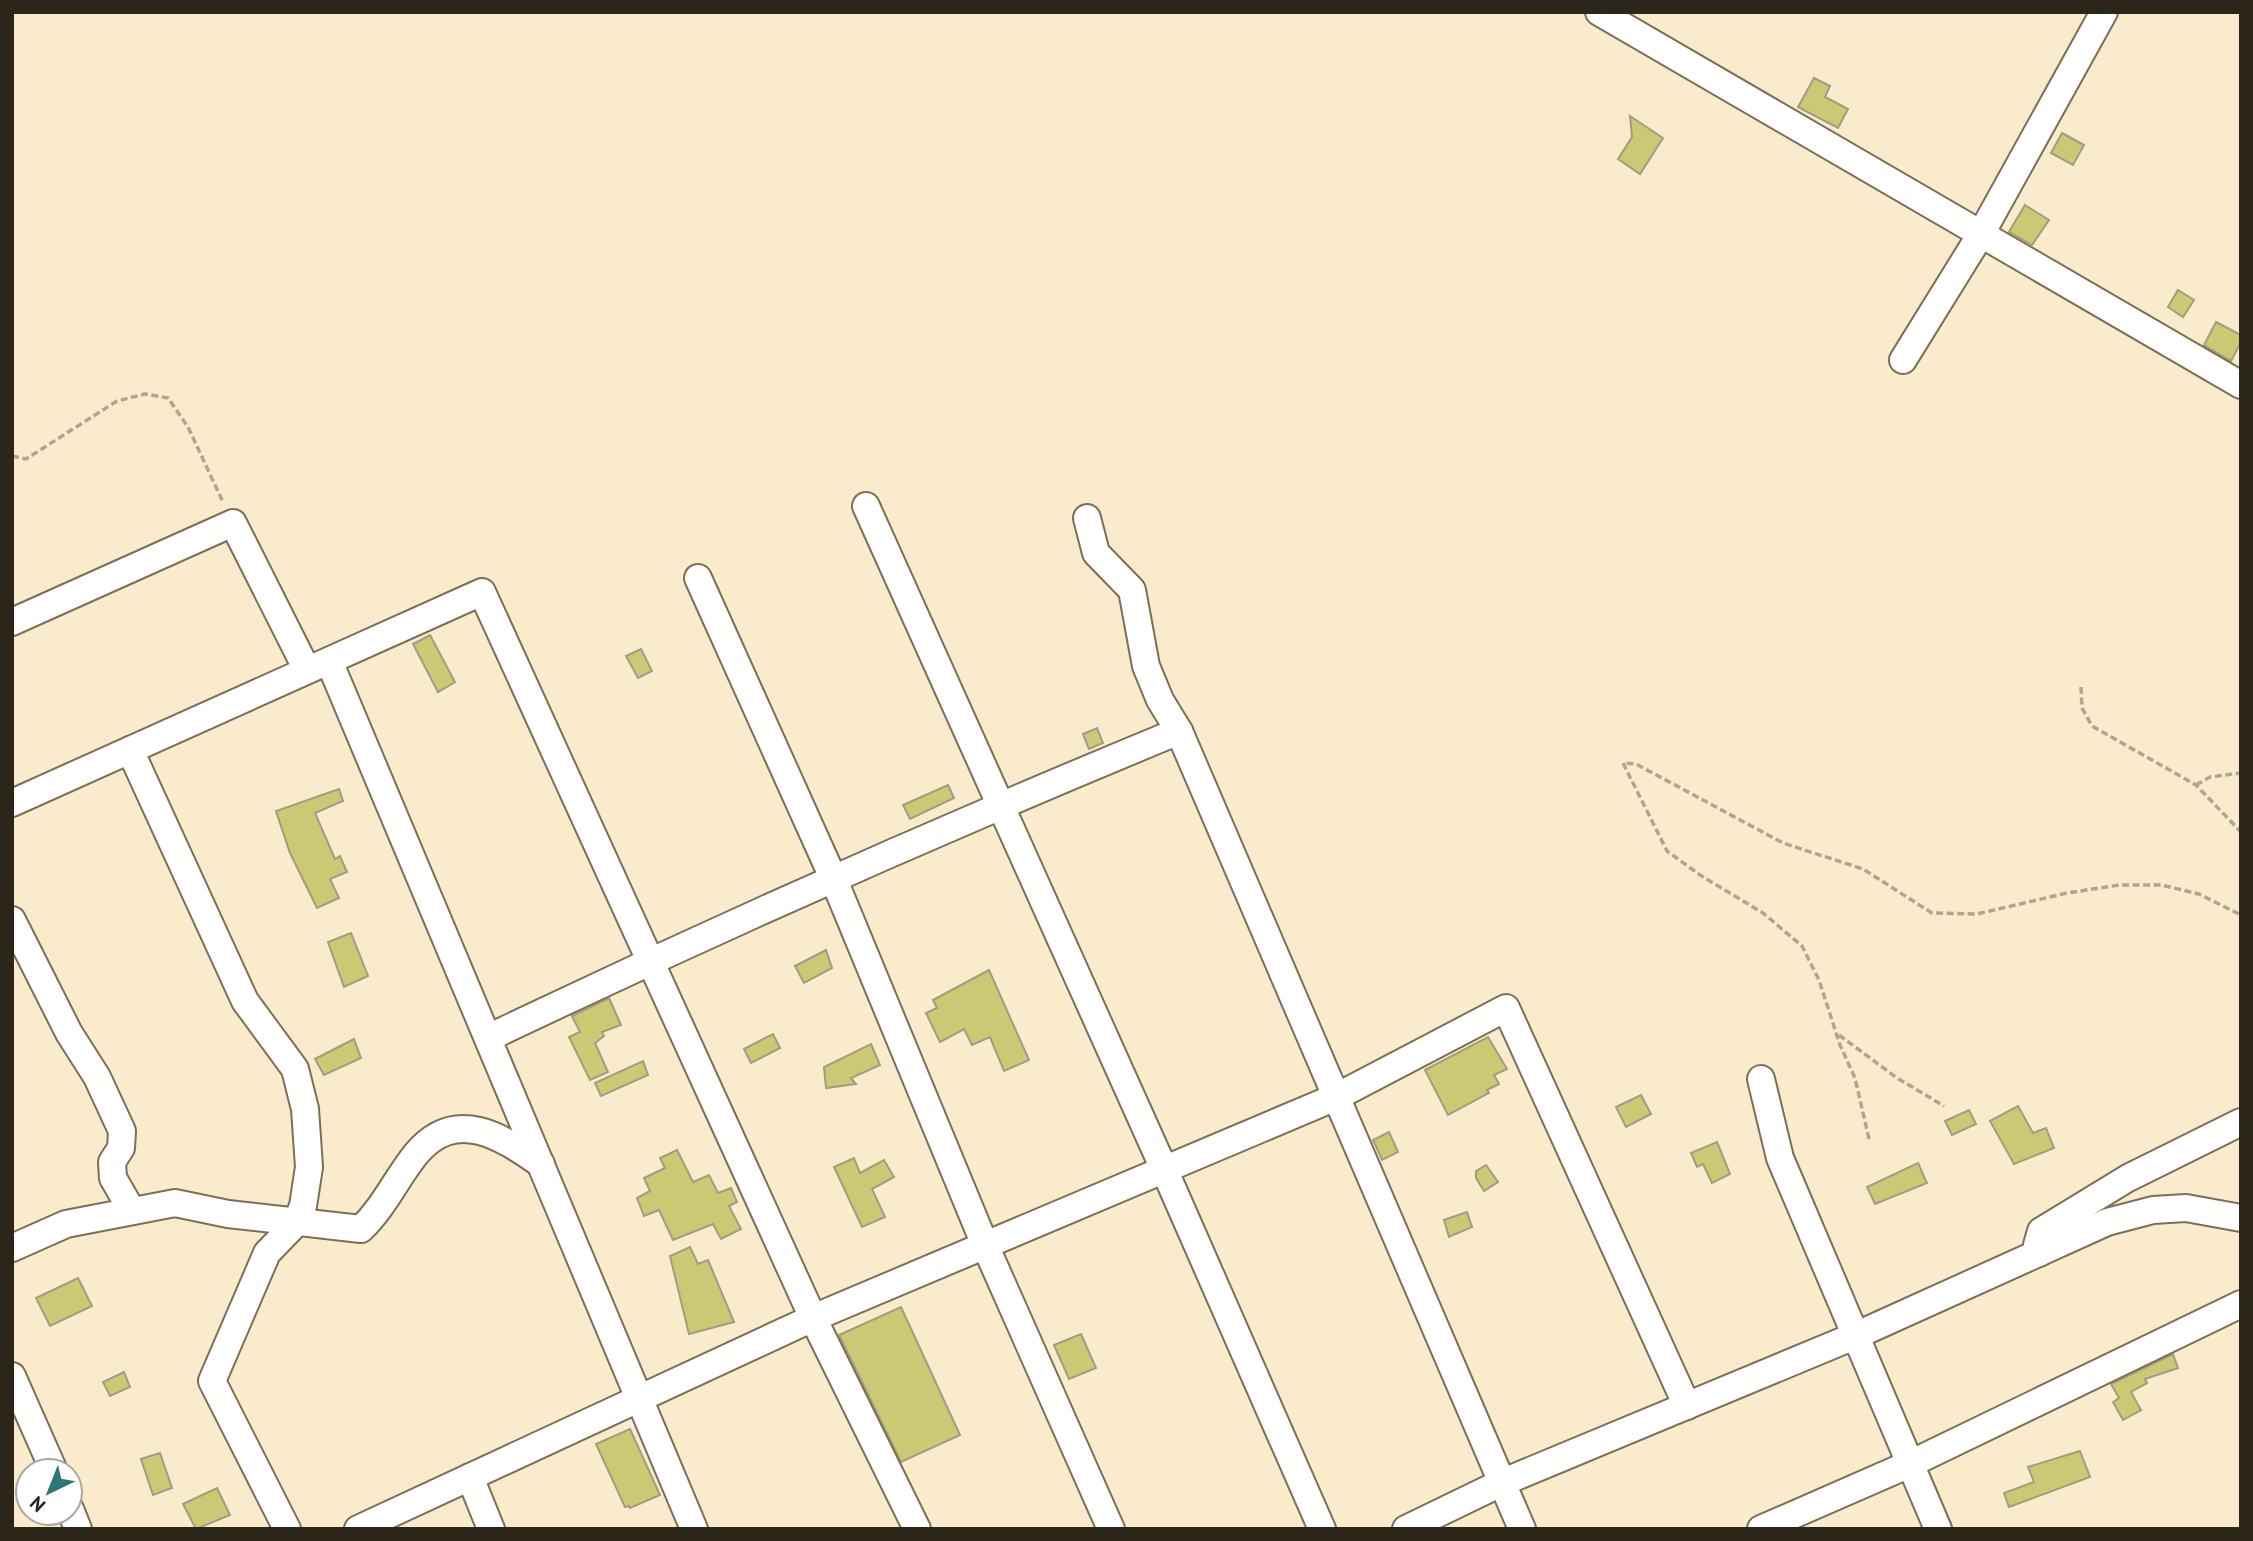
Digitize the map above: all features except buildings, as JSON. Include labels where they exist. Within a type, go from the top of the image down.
[{"type":"street","points":[[1599,12],[2241,385]]},
{"type":"street","points":[[1903,360],[1982,234],[2104,12]]},
{"type":"street","points":[[866,506],[1322,1529]]},
{"type":"street","points":[[1087,518],[1096,553],[1132,590],[1146,666],[1160,700],[1179,732],[1522,1529]]},
{"type":"street","points":[[12,622],[233,523],[318,666],[488,1038],[694,1529]]},
{"type":"street","points":[[698,578],[834,880],[985,1245],[1111,1529]]},
{"type":"street","points":[[12,803],[482,592],[813,1318],[916,1529]]},
{"type":"street","points":[[488,1038],[651,960],[1000,805],[1179,732]]},
{"type":"street","points":[[130,750],[244,1001],[295,1069],[305,1109],[309,1167],[303,1206],[296,1223],[267,1253],[212,1381],[287,1529]]},
{"type":"street","points":[[12,920],[69,1033],[97,1077],[122,1130],[121,1148],[112,1162],[113,1178],[132,1211]]},
{"type":"street","points":[[358,1529],[813,1318],[1336,1097],[1506,1008],[1687,1406]]},
{"type":"street","points":[[1760,1079],[1780,1158],[1938,1529]]},
{"type":"street","points":[[2039,1253],[2037,1245],[2041,1231],[2128,1178],[2241,1122]]},
{"type":"street","points":[[12,1248],[66,1224],[175,1203],[296,1223],[361,1229],[375,1215],[417,1153],[453,1130],[478,1129],[506,1139],[541,1164]]},
{"type":"street","points":[[1406,1529],[1502,1483],[1857,1335],[2106,1222],[2152,1210],[2186,1208],[2241,1218]]},
{"type":"street","points":[[1761,1529],[1912,1463],[2241,1304]]},
{"type":"street","points":[[12,1376],[48,1457]]},
{"type":"street","points":[[470,1477],[491,1529]]},
{"type":"path","points":[[12,456],[26,459],[117,401],[145,394],[168,398],[188,427],[233,523]]},
{"type":"path","points":[[2081,687],[2082,708],[2092,726],[2196,785],[2241,832]]},
{"type":"path","points":[[1869,1139],[1855,1077],[1819,980],[1802,946],[1763,913],[1732,896],[1667,851],[1623,763],[1636,764],[1783,843],[1863,869],[1932,913],[1977,914],[2067,893],[2119,885],[2161,885],[2199,894],[2241,915]]},
{"type":"path","points":[[2196,785],[2210,777],[2241,773]]},
{"type":"path","points":[[1837,1034],[1897,1078],[1944,1106]]}]
